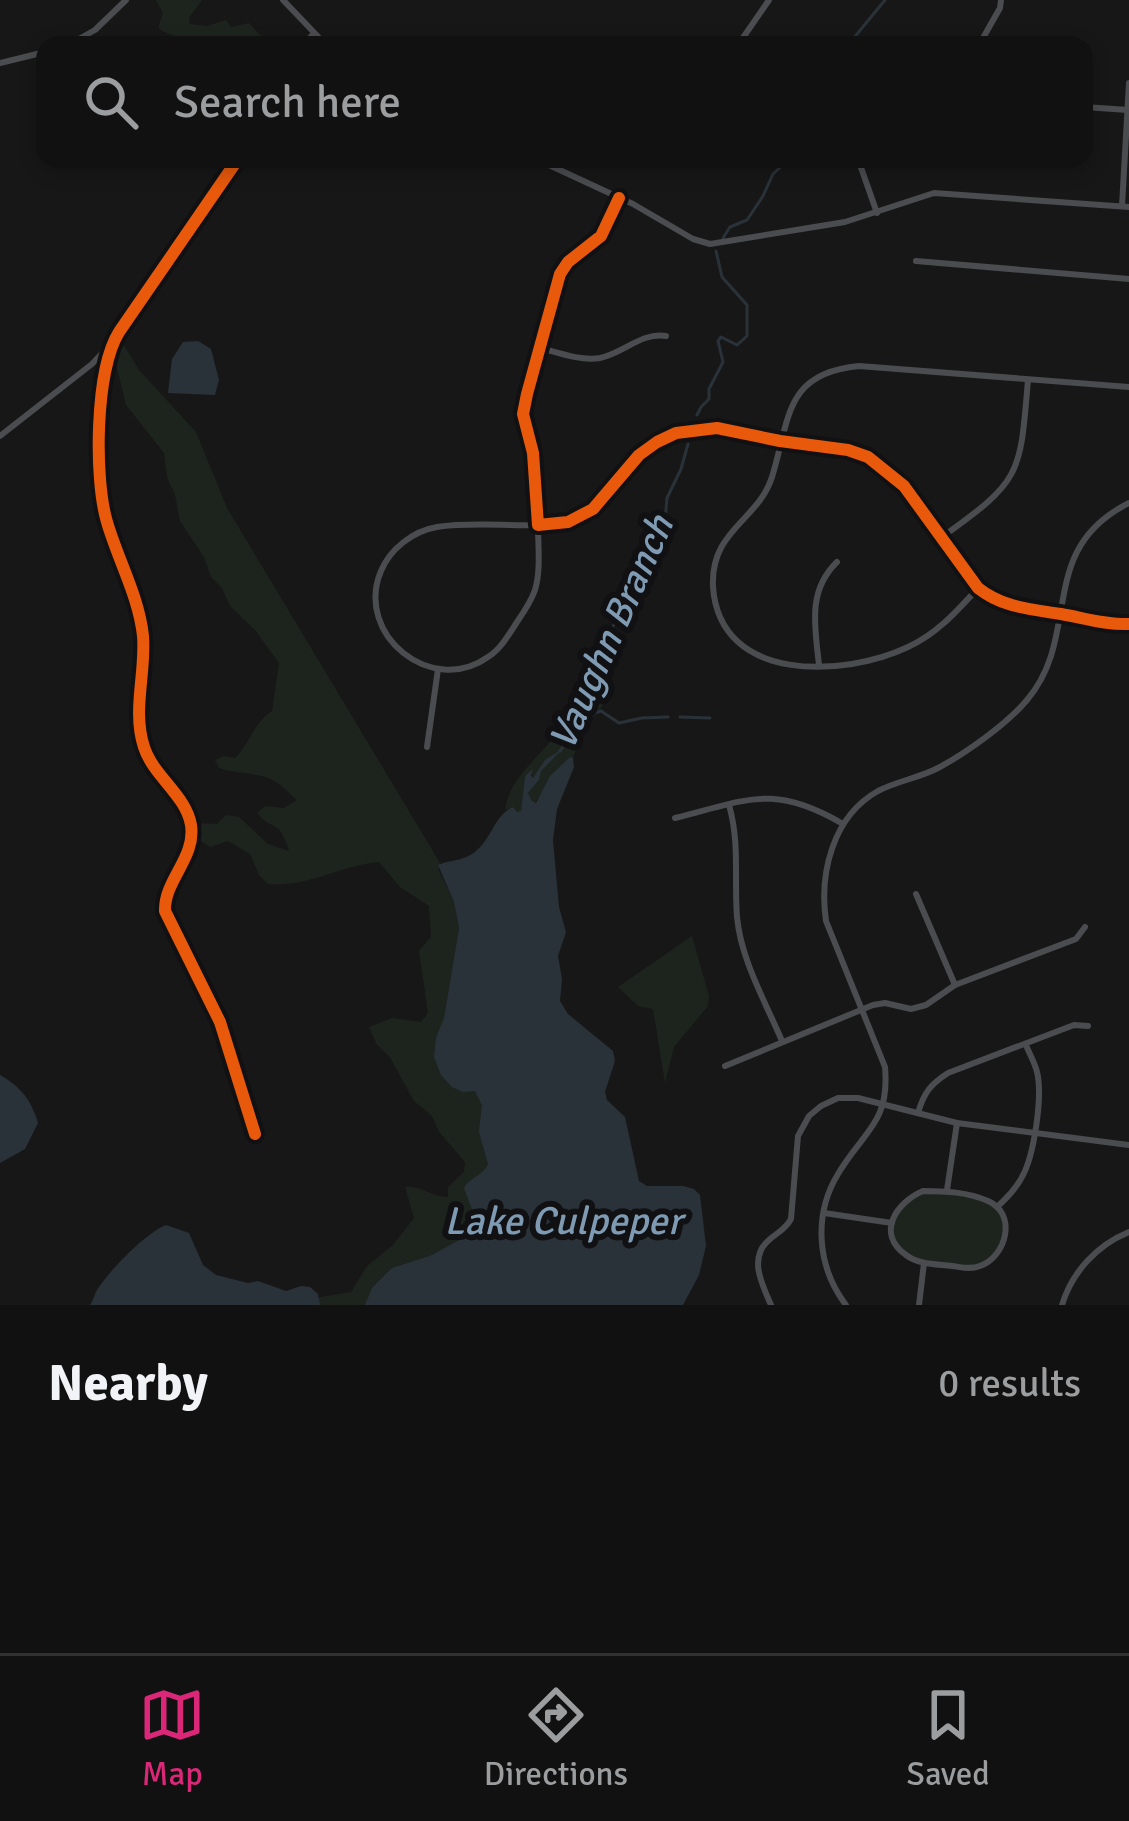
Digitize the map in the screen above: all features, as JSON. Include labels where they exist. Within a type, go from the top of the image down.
[{"type":"street","points":[[84,36],[125,0]]},
{"type":"street","points":[[283,0],[317,36]]},
{"type":"street","points":[[744,36],[770,0]]},
{"type":"street","points":[[984,36],[1000,0]]},
{"type":"street","points":[[0,63],[36,54]]},
{"type":"street","points":[[555,168],[710,244],[844,222],[944,193],[1125,207],[1129,83]]},
{"type":"street","points":[[1093,108],[1128,110]]},
{"type":"street","points":[[0,436],[92,364],[113,341],[232,168]]},
{"type":"street","points":[[861,168],[877,213]]},
{"type":"street","points":[[619,198],[601,236],[560,274],[523,414],[535,470],[538,525],[534,591],[508,636],[486,660],[461,669],[438,669],[402,653],[382,627],[375,593],[388,558],[411,537],[436,527],[538,525],[568,522],[593,509],[639,454],[657,442],[676,433],[717,428],[868,457],[904,486],[978,588],[991,598],[1011,606],[1129,624]]},
{"type":"street","points":[[916,262],[1129,279]]},
{"type":"street","points":[[540,348],[601,358],[653,334],[666,336]]},
{"type":"street","points":[[113,341],[104,375],[101,500],[141,622],[142,741],[154,768],[184,807],[192,831],[165,898],[165,911],[216,1013],[255,1134]]},
{"type":"street","points":[[978,588],[941,626],[910,646],[852,665],[792,667],[756,656],[727,628],[713,587],[721,547],[768,486],[789,410],[800,391],[818,375],[859,365],[1129,387]]},
{"type":"street","points":[[942,537],[987,505],[1015,470],[1022,452],[1028,380]]},
{"type":"street","points":[[846,1305],[829,1276],[821,1242],[822,1213],[839,1170],[872,1130],[887,1088],[885,1067],[829,932],[824,907],[827,864],[835,839],[856,807],[874,793],[938,768],[1022,706],[1050,662],[1066,577],[1084,539],[1100,521],[1129,503]]},
{"type":"street","points":[[819,665],[815,597],[820,582],[837,562]]},
{"type":"street","points":[[428,747],[438,669]]},
{"type":"street","points":[[675,818],[772,797],[800,802],[843,824]]},
{"type":"street","points":[[729,805],[738,847],[741,943],[782,1041]]},
{"type":"street","points":[[916,894],[955,986]]},
{"type":"street","points":[[725,1066],[885,1003],[911,1009],[926,1005],[955,986],[1076,939],[1085,927]]},
{"type":"street","points":[[918,1113],[931,1084],[949,1073],[1074,1025],[1088,1026]]},
{"type":"street","points":[[997,1207],[1021,1181],[1034,1133],[1038,1072],[1025,1044]]},
{"type":"street","points":[[771,1305],[758,1275],[758,1260],[765,1244],[791,1219],[799,1136],[809,1116],[838,1098],[858,1098],[956,1123],[1129,1144]]},
{"type":"street","points":[[947,1191],[956,1123]]},
{"type":"street","points":[[923,1191],[947,1191],[997,1207],[1006,1231],[1004,1246],[982,1266],[924,1263],[906,1256],[897,1245],[892,1222],[908,1198],[923,1191]]},
{"type":"street","points":[[822,1213],[892,1222]]},
{"type":"street","points":[[1063,1305],[1087,1260],[1129,1232]]},
{"type":"street","points":[[919,1305],[924,1263]]},
{"type":"shaded area","points":[[156,0],[202,0],[190,24],[207,26],[226,20],[231,27],[249,23],[261,36],[176,36],[158,28],[163,13]]},
{"type":"shaded area","points":[[117,341],[196,432],[227,508],[440,863],[438,869],[454,902],[459,928],[444,1018],[482,1104],[488,1163],[480,1221],[476,1231],[367,1305],[318,1305],[315,1298],[351,1292],[367,1266],[393,1245],[414,1218],[405,1187],[448,1197],[448,1187],[464,1172],[465,1163],[432,1116],[414,1101],[369,1027],[392,1018],[421,1022],[428,1013],[419,951],[431,937],[429,906],[400,887],[379,862],[298,882],[268,884],[250,854],[228,841],[210,847],[201,841],[197,823],[217,824],[226,815],[239,817],[268,844],[289,851],[279,830],[257,813],[265,806],[284,808],[297,800],[272,780],[219,768],[215,760],[235,758],[272,711],[279,663],[230,606],[180,521],[164,453],[126,405],[112,348]]},
{"type":"shaded area","points":[[608,644],[608,694],[583,730],[573,758],[549,779],[534,804],[528,793],[560,752],[545,761],[533,778],[531,771],[525,776],[521,812],[513,807],[505,810],[512,788],[557,733]]},
{"type":"shaded area","points":[[692,936],[708,1006],[674,1047],[665,1083],[653,1009],[638,1006],[618,987]]},
{"type":"shaded area","points":[[923,1191],[959,1194],[996,1207],[1003,1219],[1004,1246],[982,1266],[913,1259],[895,1241],[892,1225],[899,1209]]},
{"type":"water","points":[[198,341],[211,349],[219,380],[215,395],[168,393],[172,359],[183,342]]},
{"type":"water","name":"Lake Culpeper","points":[[564,748],[528,793],[536,803],[550,776],[573,758],[553,840],[566,932],[558,956],[560,1001],[568,1014],[613,1051],[615,1061],[605,1092],[625,1117],[639,1181],[647,1186],[683,1186],[700,1195],[706,1246],[699,1275],[683,1305],[365,1305],[372,1288],[392,1268],[430,1256],[478,1225],[464,1188],[488,1164],[479,1132],[482,1105],[475,1091],[452,1087],[434,1057],[459,928],[438,865],[471,855],[503,814],[513,807],[521,811],[525,776],[533,769],[533,778],[545,760]]},
{"type":"water","points":[[0,1075],[24,1095],[38,1123],[25,1149],[0,1163]]},
{"type":"water","points":[[166,1225],[189,1233],[203,1265],[216,1275],[286,1291],[310,1287],[320,1305],[90,1305],[121,1261]]},
{"type":"waterway","name":"Vaughn Branch","points":[[855,36],[885,0]]},
{"type":"waterway","name":"Vaughn Branch","points":[[723,238],[730,227],[747,220],[779,168]]},
{"type":"waterway","name":"Vaughn Branch","points":[[697,415],[709,399],[723,362],[718,341],[721,337],[737,345],[747,336],[747,305],[722,277],[716,251]]},
{"type":"waterway","name":"Vaughn Branch","points":[[560,751],[593,683],[601,645],[638,587],[688,444]]},
{"type":"waterway","points":[[575,718],[601,711],[619,723],[668,717]]},
{"type":"waterway","points":[[680,717],[710,718]]},
{"type":"cycle path","points":[[232,168],[111,349],[101,397],[99,453],[107,522],[141,621],[139,720],[144,747],[183,804],[191,825],[189,848],[169,889],[165,911],[220,1022],[255,1134]]},
{"type":"cycle path","points":[[619,198],[601,236],[560,274],[527,394],[523,414],[533,453],[538,525],[568,522],[593,509],[639,455],[657,442],[676,433],[717,428],[868,457],[904,486],[978,588],[988,595],[1028,609],[1129,624]]}]
